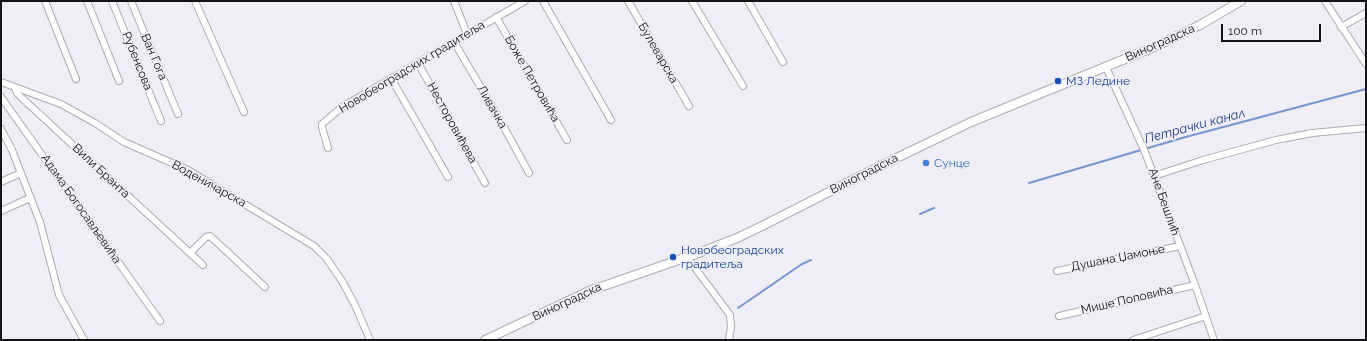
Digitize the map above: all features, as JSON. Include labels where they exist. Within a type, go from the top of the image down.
[{"type":"street","points":[[45,1],[76,79]]},
{"type":"street","name":"Рубенсова","points":[[87,1],[119,81]]},
{"type":"street","name":"Рубенсова","points":[[112,1],[161,121]]},
{"type":"street","name":"Ван Гога","points":[[131,1],[178,114]]},
{"type":"street","points":[[195,1],[244,112]]},
{"type":"street","points":[[454,1],[467,34]]},
{"type":"street","name":"Новобеоградских градитеља","points":[[328,148],[322,124],[342,107],[525,1]]},
{"type":"street","points":[[544,1],[611,120]]},
{"type":"street","name":"Булеварска","points":[[628,1],[689,106]]},
{"type":"street","points":[[692,1],[743,86]]},
{"type":"street","points":[[748,1],[784,62]]},
{"type":"street","name":"Виноградска","points":[[489,339],[589,291],[737,238],[971,122],[1106,67],[1193,29],[1241,1]]},
{"type":"street","points":[[1325,1],[1366,64]]},
{"type":"street","points":[[1342,27],[1366,14]]},
{"type":"street","name":"Боже Петровића","points":[[496,17],[567,140]]},
{"type":"street","name":"Ливачка","points":[[454,42],[529,173]]},
{"type":"street","name":"Несторовићева","points":[[418,63],[485,183]]},
{"type":"street","name":"Ане Бешлић","points":[[1106,67],[1145,152],[1214,340]]},
{"type":"street","points":[[391,78],[448,177]]},
{"type":"street","name":"Воденичарска","points":[[1,82],[61,104],[91,120],[124,142],[188,170],[314,246],[327,259],[342,281],[355,305],[370,340]]},
{"type":"street","name":"Вили Бранта","points":[[15,87],[17,93],[23,99],[203,265]]},
{"type":"street","name":"Адама Богосављевића","points":[[1,97],[160,321]]},
{"type":"street","points":[[1154,176],[1216,156],[1276,140],[1312,133],[1366,128]]},
{"type":"street","points":[[1,129],[12,150],[43,230],[59,295],[84,340]]},
{"type":"street","points":[[1,182],[21,173]]},
{"type":"street","points":[[1,211],[30,198]]},
{"type":"street","points":[[190,253],[204,238],[209,236],[265,287]]},
{"type":"street","name":"Душана Џамоње","points":[[1057,271],[1180,246]]},
{"type":"street","points":[[687,257],[730,315],[731,326],[729,340]]},
{"type":"street","name":"Мише Поповића","points":[[1059,316],[1195,285]]},
{"type":"street","points":[[1132,340],[1206,316]]},
{"type":"waterway","name":"Петрачки канал","points":[[1029,183],[1182,138],[1366,89]]},
{"type":"waterway","points":[[920,214],[934,208]]},
{"type":"waterway","points":[[738,308],[802,264],[811,260]]},
{"type":"place","name":"МЗ Ледине","points":[[1058,81]]},
{"type":"place","name":"Сунце","points":[[926,163]]},
{"type":"place","name":"Новобеоградских градитеља","points":[[673,257]]}]
